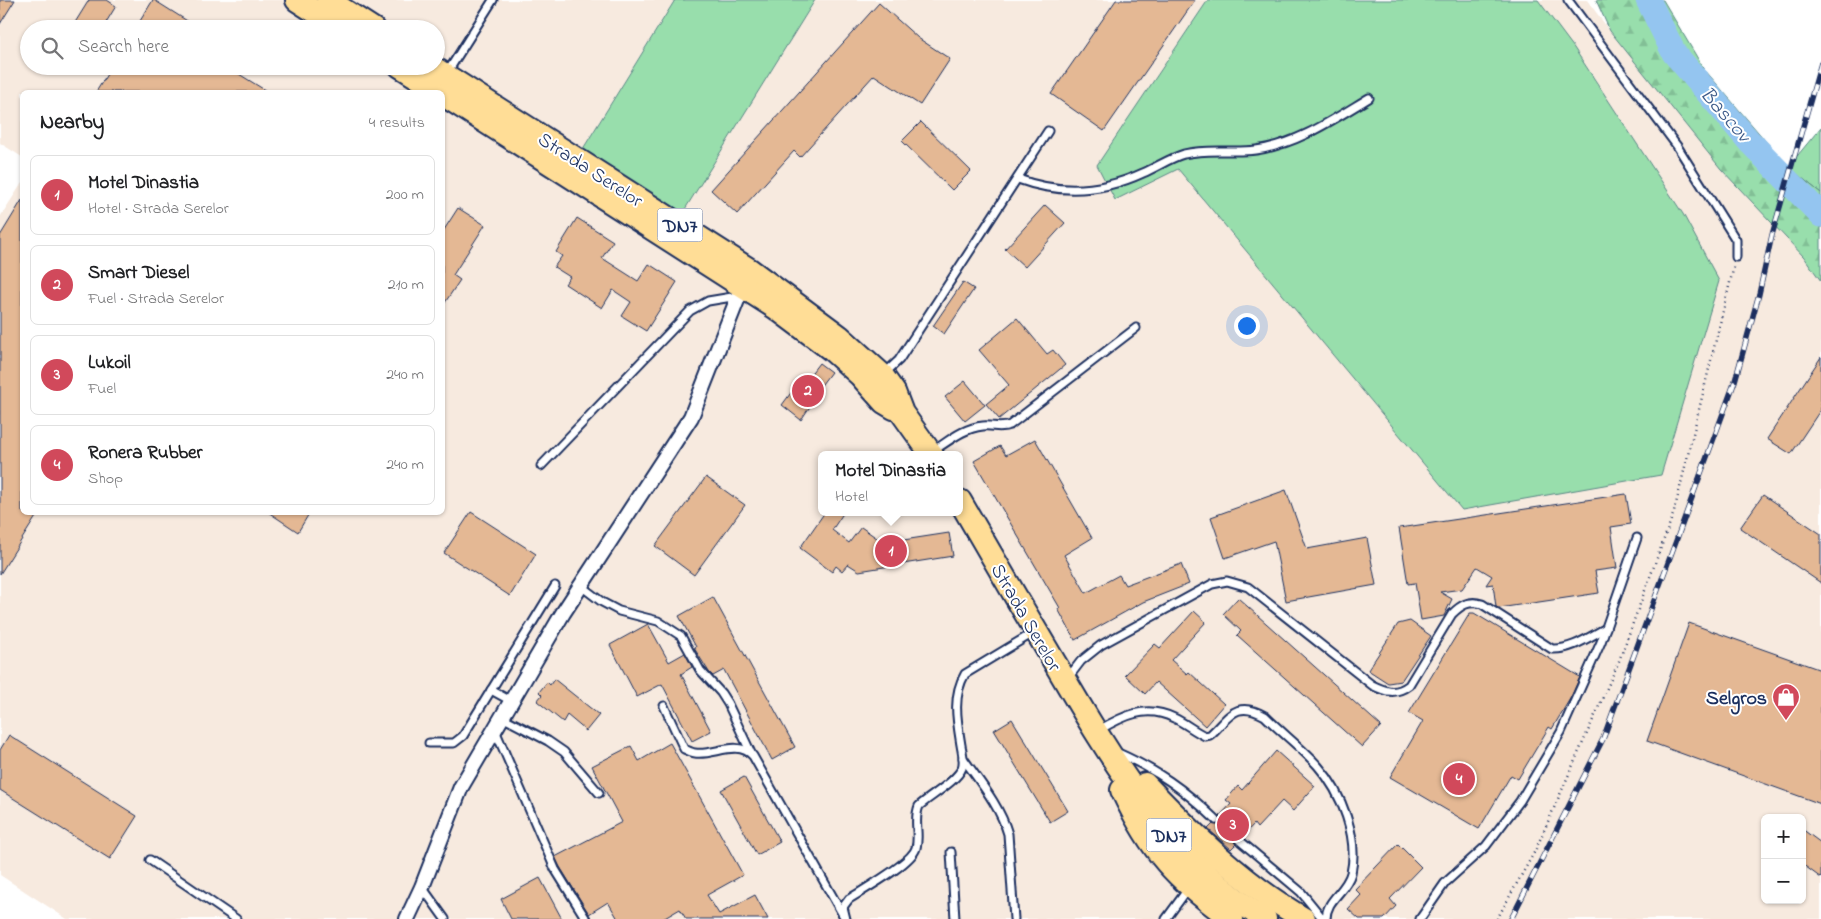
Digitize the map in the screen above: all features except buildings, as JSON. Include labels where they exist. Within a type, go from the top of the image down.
[{"type":"highway","points":[[298,0],[328,20]]},
{"type":"highway","points":[[328,0],[359,20]]},
{"type":"highway","name":"Strada Serelor","points":[[422,75],[440,82],[750,270],[839,336],[882,376],[894,392],[902,413],[930,451]]},
{"type":"highway","name":"Strada Serelor","points":[[440,82],[582,185],[740,291],[808,331],[860,375],[884,402],[902,413]]},
{"type":"highway","name":"Strada Serelor","points":[[963,506],[1095,732]]},
{"type":"highway","name":"DN7","points":[[1095,732],[1213,853],[1251,884],[1304,919]]},
{"type":"highway","name":"DN7","points":[[1095,732],[1134,815],[1146,836],[1171,869],[1189,887],[1232,919]]},
{"type":"highway","name":"DN7","points":[[1095,732],[1160,825],[1185,853],[1233,898],[1264,919]]},
{"type":"street","points":[[407,919],[461,787],[581,586],[692,417],[740,291]]},
{"type":"lane","points":[[445,74],[493,0]]},
{"type":"lane","points":[[1568,0],[1677,146],[1736,240],[1736,257]]},
{"type":"lane","points":[[1018,179],[1034,185],[1060,188],[1092,189],[1119,183],[1185,154],[1255,150],[1274,147],[1291,141],[1369,98]]},
{"type":"lane","points":[[882,376],[898,360],[1048,131]]},
{"type":"lane","points":[[541,466],[690,311],[708,301],[740,291]]},
{"type":"lane","points":[[936,451],[964,430],[984,426],[1002,428],[1010,425],[1136,328]]},
{"type":"lane","points":[[1420,919],[1445,883],[1486,846],[1520,801],[1561,732],[1606,628],[1637,538]]},
{"type":"lane","points":[[1066,682],[1081,661],[1101,645],[1212,584],[1226,581],[1248,588],[1372,685],[1384,691],[1402,690],[1409,685],[1452,614],[1460,606],[1466,604],[1476,602],[1482,604],[1552,649],[1569,647],[1606,628]]},
{"type":"lane","points":[[428,743],[454,743],[462,736],[555,586]]},
{"type":"lane","points":[[581,586],[619,612],[658,621],[681,636],[700,670],[721,693],[728,704],[753,756],[845,918]]},
{"type":"lane","points":[[845,918],[843,907],[849,899],[910,859],[915,853],[917,846],[916,813],[919,806],[957,777],[963,768],[956,700],[960,684],[966,674],[1036,631]]},
{"type":"lane","points":[[491,690],[511,701]]},
{"type":"lane","points":[[664,706],[684,749],[694,754],[739,749],[748,751],[753,756]]},
{"type":"lane","points":[[1095,732],[1124,716],[1144,712],[1172,717],[1205,736],[1210,735],[1226,717],[1239,710],[1256,711],[1265,716],[1318,766],[1330,782],[1347,820],[1353,850],[1353,864],[1350,877],[1328,907],[1325,919]]},
{"type":"lane","points":[[502,717],[548,741],[564,752],[599,793]]},
{"type":"lane","points":[[495,730],[556,869],[586,919]]},
{"type":"lane","points":[[1113,751],[1141,763],[1168,779],[1216,820]]},
{"type":"lane","points":[[963,757],[1000,814],[1006,827],[1014,919]]},
{"type":"lane","points":[[1239,840],[1301,892],[1325,919]]},
{"type":"lane","points":[[952,852],[955,919]]},
{"type":"lane","points":[[150,860],[236,919]]},
{"type":"lane","points":[[422,886],[445,919]]},
{"type":"lane","points":[[1166,919],[1189,887]]},
{"type":"path","points":[[1497,919],[1535,851],[1619,661],[1674,512],[1736,257]]},
{"type":"shaded area","points":[[0,0],[675,0],[581,152],[682,214],[815,0],[1208,0],[1098,164],[1115,200],[1178,169],[1462,510],[1683,214],[1574,48],[1538,0],[1587,0],[1721,169],[1804,257],[1821,281],[1821,919],[67,919],[0,875],[0,217],[20,186],[20,515],[445,515],[445,90],[20,90],[20,156],[0,143]]},
{"type":"green space","points":[[675,0],[815,0],[682,214],[581,152]]},
{"type":"green space","points":[[1208,0],[1538,0],[1574,48],[1683,214],[1719,281],[1661,475],[1462,510],[1178,169],[1115,200],[1097,165]]},
{"type":"green space","points":[[1596,0],[1663,0],[1704,69],[1788,167],[1821,193],[1821,281],[1804,257],[1721,169],[1610,31]]},
{"type":"green space","points":[[1821,127],[1821,193],[1788,167]]},
{"type":"waterway","name":"Bascov","points":[[1648,0],[1674,53],[1749,141],[1821,215]]},
{"type":"railway","points":[[1511,919],[1603,739],[1735,381],[1759,294],[1772,235],[1821,63]]},
{"type":"place","name":"Smart Diesel","points":[[808,391]]},
{"type":"place","name":"Motel Dinastia","points":[[891,551]]},
{"type":"place","name":"Selgros","points":[[1786,721]]},
{"type":"place","name":"Ronera Rubber","points":[[1459,779]]},
{"type":"place","name":"Lukoil","points":[[1233,825]]}]
